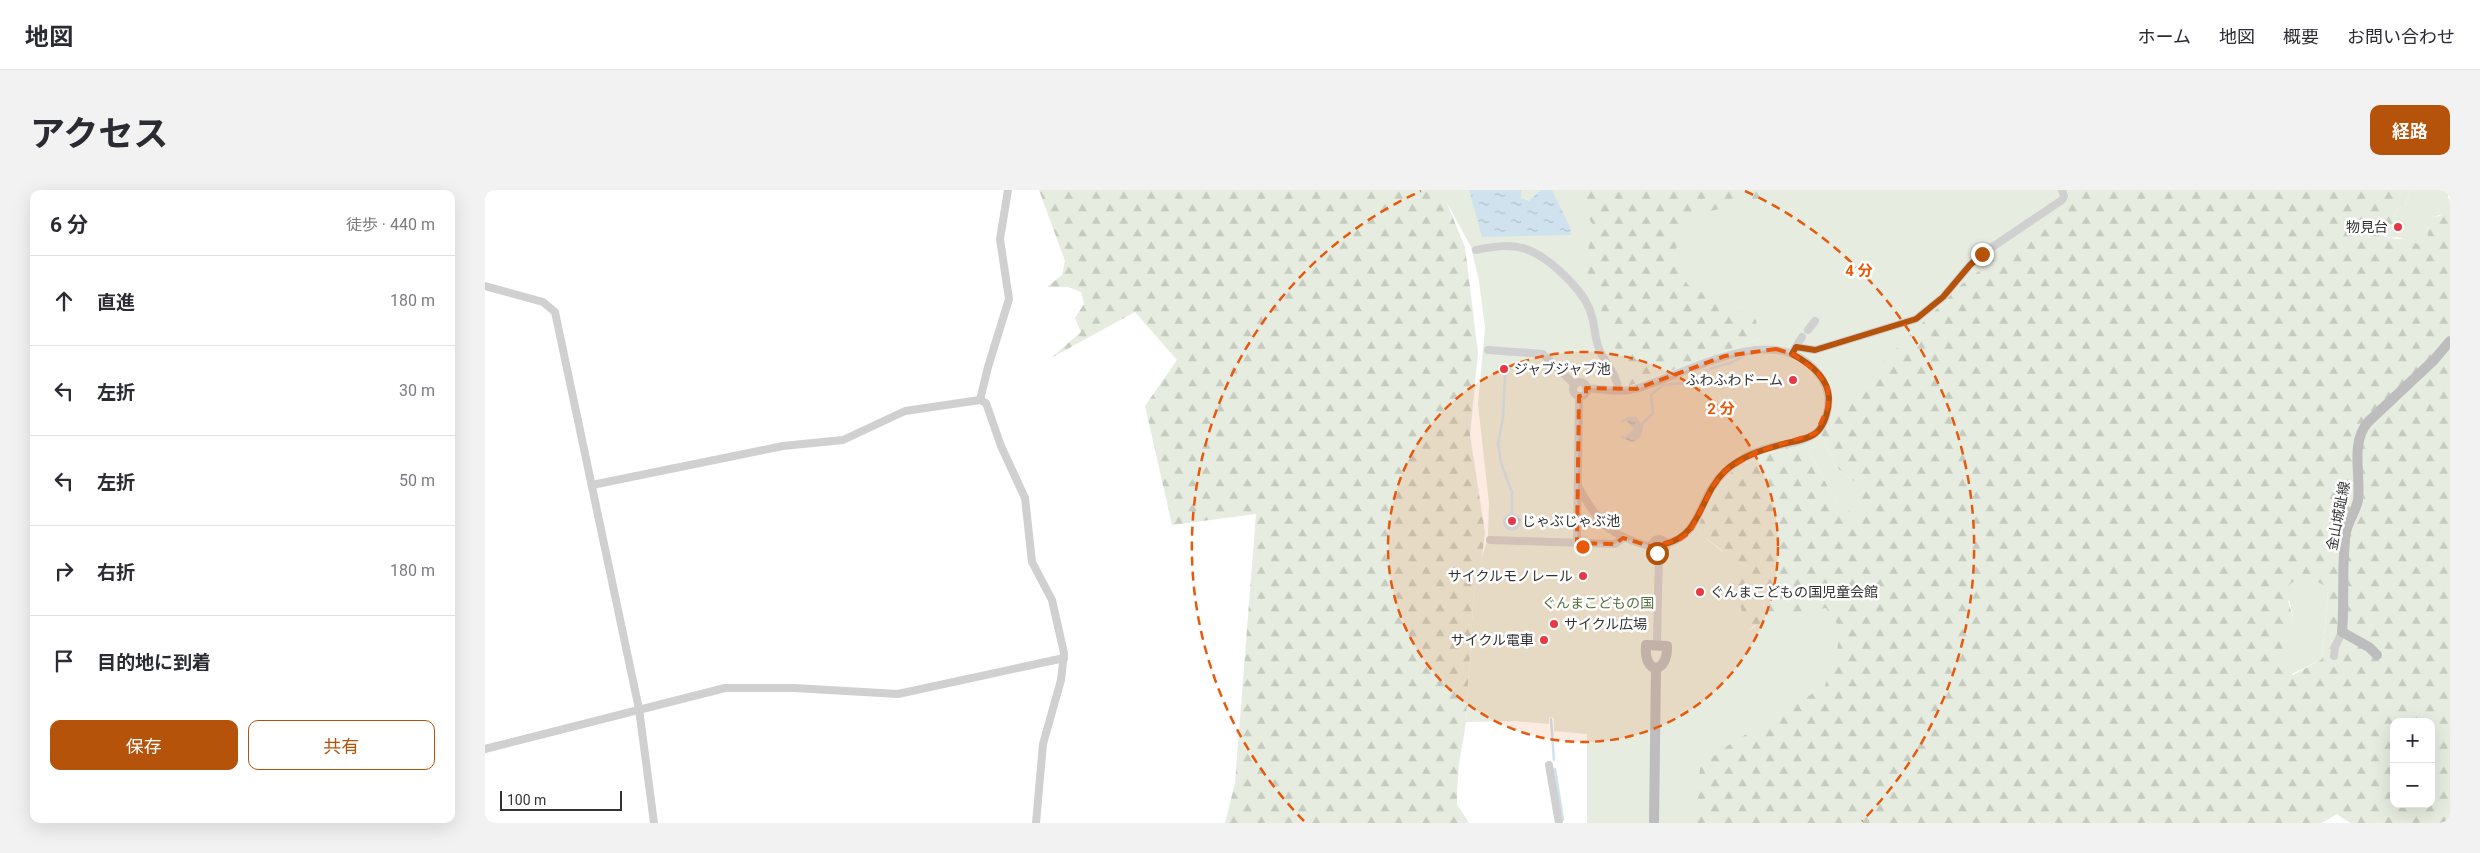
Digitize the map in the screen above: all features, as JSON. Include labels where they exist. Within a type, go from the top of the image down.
[{"type":"main road","name":"金山城趾線","points":[[2342,632],[2346,529],[2357,502],[2359,477],[2357,442],[2368,422],[2434,360],[2450,341]]},
{"type":"main road","points":[[2342,632],[2369,647],[2377,654]]},
{"type":"main road","points":[[1654,823],[1656,668]]},
{"type":"street","points":[[980,400],[1009,299],[1001,239],[1008,190]]},
{"type":"street","points":[[1575,385],[1581,383],[1586,388],[1636,389],[1741,352],[1775,349],[1815,350],[1916,319],[1943,297],[1982,254],[2062,200],[2064,196],[2062,190]]},
{"type":"street","points":[[1476,250],[1511,246],[1527,249],[1566,276],[1589,306],[1599,350],[1613,369],[1618,380],[1618,390]]},
{"type":"street","points":[[485,286],[543,302],[555,312],[639,709],[654,823]]},
{"type":"street","points":[[1808,330],[1815,321]]},
{"type":"street","points":[[1794,350],[1802,337]]},
{"type":"street","points":[[1488,350],[1543,354],[1575,385]]},
{"type":"street","points":[[1665,544],[1680,539],[1689,532],[1713,486],[1732,466],[1757,452],[1809,437],[1821,428],[1829,407],[1828,389],[1812,366],[1794,350]]},
{"type":"street","points":[[1575,385],[1573,391],[1579,396]]},
{"type":"street","points":[[1579,396],[1584,394],[1586,388]]},
{"type":"street","points":[[1577,543],[1579,396]]},
{"type":"street","points":[[592,485],[777,447],[843,440],[905,412],[980,400],[988,406],[1001,446],[1025,498],[1032,562],[1052,600],[1064,658],[1061,680],[1043,744],[1036,823]]},
{"type":"street","points":[[1578,486],[1595,514],[1611,530],[1623,538],[1652,547],[1654,551],[1659,553]]},
{"type":"street","points":[[1490,540],[1615,544],[1623,538]]},
{"type":"street","points":[[1652,547],[1653,543],[1659,540],[1665,544]]},
{"type":"street","points":[[1659,553],[1663,551],[1665,544]]},
{"type":"street","points":[[1657,641],[1659,553]]},
{"type":"street","points":[[2334,656],[2335,647],[2342,632]]},
{"type":"street","points":[[485,749],[725,688],[794,688],[898,694],[1064,658]]},
{"type":"street","points":[[1549,765],[1559,823]]},
{"type":"highlighted area","points":[[1776,349],[1793,354],[1818,373],[1828,389],[1828,407],[1816,433],[1757,452],[1726,470],[1713,486],[1690,532],[1680,539],[1653,547],[1623,538],[1615,544],[1577,543],[1579,396],[1586,395],[1586,388],[1636,389],[1725,356]]},
{"type":"green space","points":[[1039,190],[1445,190],[1444,196],[1465,247],[1478,353],[1470,435],[1485,533],[1481,565],[1474,589],[1466,722],[1457,790],[1457,804],[1469,823],[1225,823],[1235,783],[1256,514],[1172,525],[1145,406],[1177,360],[1135,312],[1051,358],[1081,332],[1075,318],[1084,304],[1081,292],[1068,287],[1047,287],[1062,275],[1065,261]]},
{"type":"green space","name":"ぐんまこどもの国","points":[[1440,190],[1570,190],[1593,225],[1585,266],[1629,386],[1759,339],[1756,320],[1688,285],[1675,264],[1678,231],[1692,215],[1760,200],[1763,190],[2079,190],[2073,198],[1961,285],[1833,411],[1821,435],[1836,467],[1859,486],[1861,499],[1857,516],[1837,503],[1804,443],[1749,461],[1725,478],[1716,491],[1697,529],[1701,535],[1731,558],[1745,627],[1749,630],[1774,616],[1826,608],[1837,624],[1839,639],[1825,686],[1730,744],[1700,766],[1696,823],[1587,823],[1587,734],[1554,731],[1554,718],[1549,717],[1549,724],[1515,721],[1466,722],[1474,589],[1488,535],[1489,503],[1478,404],[1485,328],[1479,281],[1471,247]]},
{"type":"green space","points":[[1560,190],[1773,190],[1763,318],[1759,339],[1629,386],[1624,385]]},
{"type":"green space","points":[[1938,190],[2411,190],[2406,203],[2398,209],[2389,232],[2368,226],[2386,237],[2415,242],[2422,248],[2429,247],[2427,231],[2431,220],[2433,217],[2440,216],[2450,202],[2450,823],[2350,823],[2337,814],[2322,823],[1690,823],[1701,761],[1756,624],[1749,630],[1745,627],[1723,551],[1701,535],[1697,529],[1706,507],[1725,478],[1736,468],[1764,455],[1804,443],[1837,503],[1859,486],[1836,467],[1821,435]],"holes":[[[2327,587],[2322,659],[2293,675],[2280,668],[2293,617],[2288,601]]]},
{"type":"green space","points":[[2411,190],[2450,190],[2448,197],[2450,202],[2443,214],[2433,217],[2427,229],[2429,247],[2426,249],[2417,243],[2397,237],[2391,238],[2367,228],[2375,227],[2389,232],[2392,228],[2397,209],[2406,203]]},
{"type":"green space","points":[[2297,579],[2316,581],[2327,587],[2328,591],[2322,659],[2290,675],[2279,668],[2293,617],[2287,589]]},
{"type":"water","points":[[1469,190],[1521,190],[1521,198],[1529,201],[1541,190],[1552,190],[1570,227],[1571,235],[1482,237]]},
{"type":"water","points":[[1628,417],[1636,417],[1643,426],[1640,438],[1632,442],[1620,437],[1622,435],[1625,437],[1634,429],[1626,420],[1622,423],[1621,421]]},
{"type":"water","name":"じゃぶじゃぶ池","points":[[1512,513],[1518,516],[1521,522],[1518,528],[1512,531],[1506,528],[1503,522],[1506,516]]},
{"type":"waterway","points":[[1640,426],[1653,413],[1651,395],[1663,385],[1685,383],[1712,368],[1730,363],[1744,356]]},
{"type":"waterway","points":[[1505,376],[1503,418],[1498,444],[1501,463],[1512,492],[1512,513]]},
{"type":"waterway","points":[[1551,719],[1554,760]]},
{"type":"waterway","points":[[1555,769],[1563,820]]},
{"type":"place","name":"物見台","points":[[2398,227]]},
{"type":"place","name":"ジャブジャブ池","points":[[1504,369]]},
{"type":"place","name":"ふわふわドーム","points":[[1793,380]]},
{"type":"place","name":"じゃぶじゃぶ池","points":[[1512,521]]},
{"type":"place","name":"サイクルモノレール","points":[[1583,576]]},
{"type":"place","name":"ぐんまこどもの国児童会館","points":[[1700,592]]},
{"type":"place","name":"サイクル広場","points":[[1554,624]]},
{"type":"place","name":"サイクル電車","points":[[1544,640]]},
{"type":"route","points":[[1657,553],[1663,551],[1665,544],[1680,539],[1689,532],[1705,499],[1726,470],[1743,458],[1767,448],[1809,437],[1821,428],[1829,407],[1828,389],[1812,366],[1792,354],[1796,347],[1815,350],[1916,319],[1943,297],[1982,254]]}]
